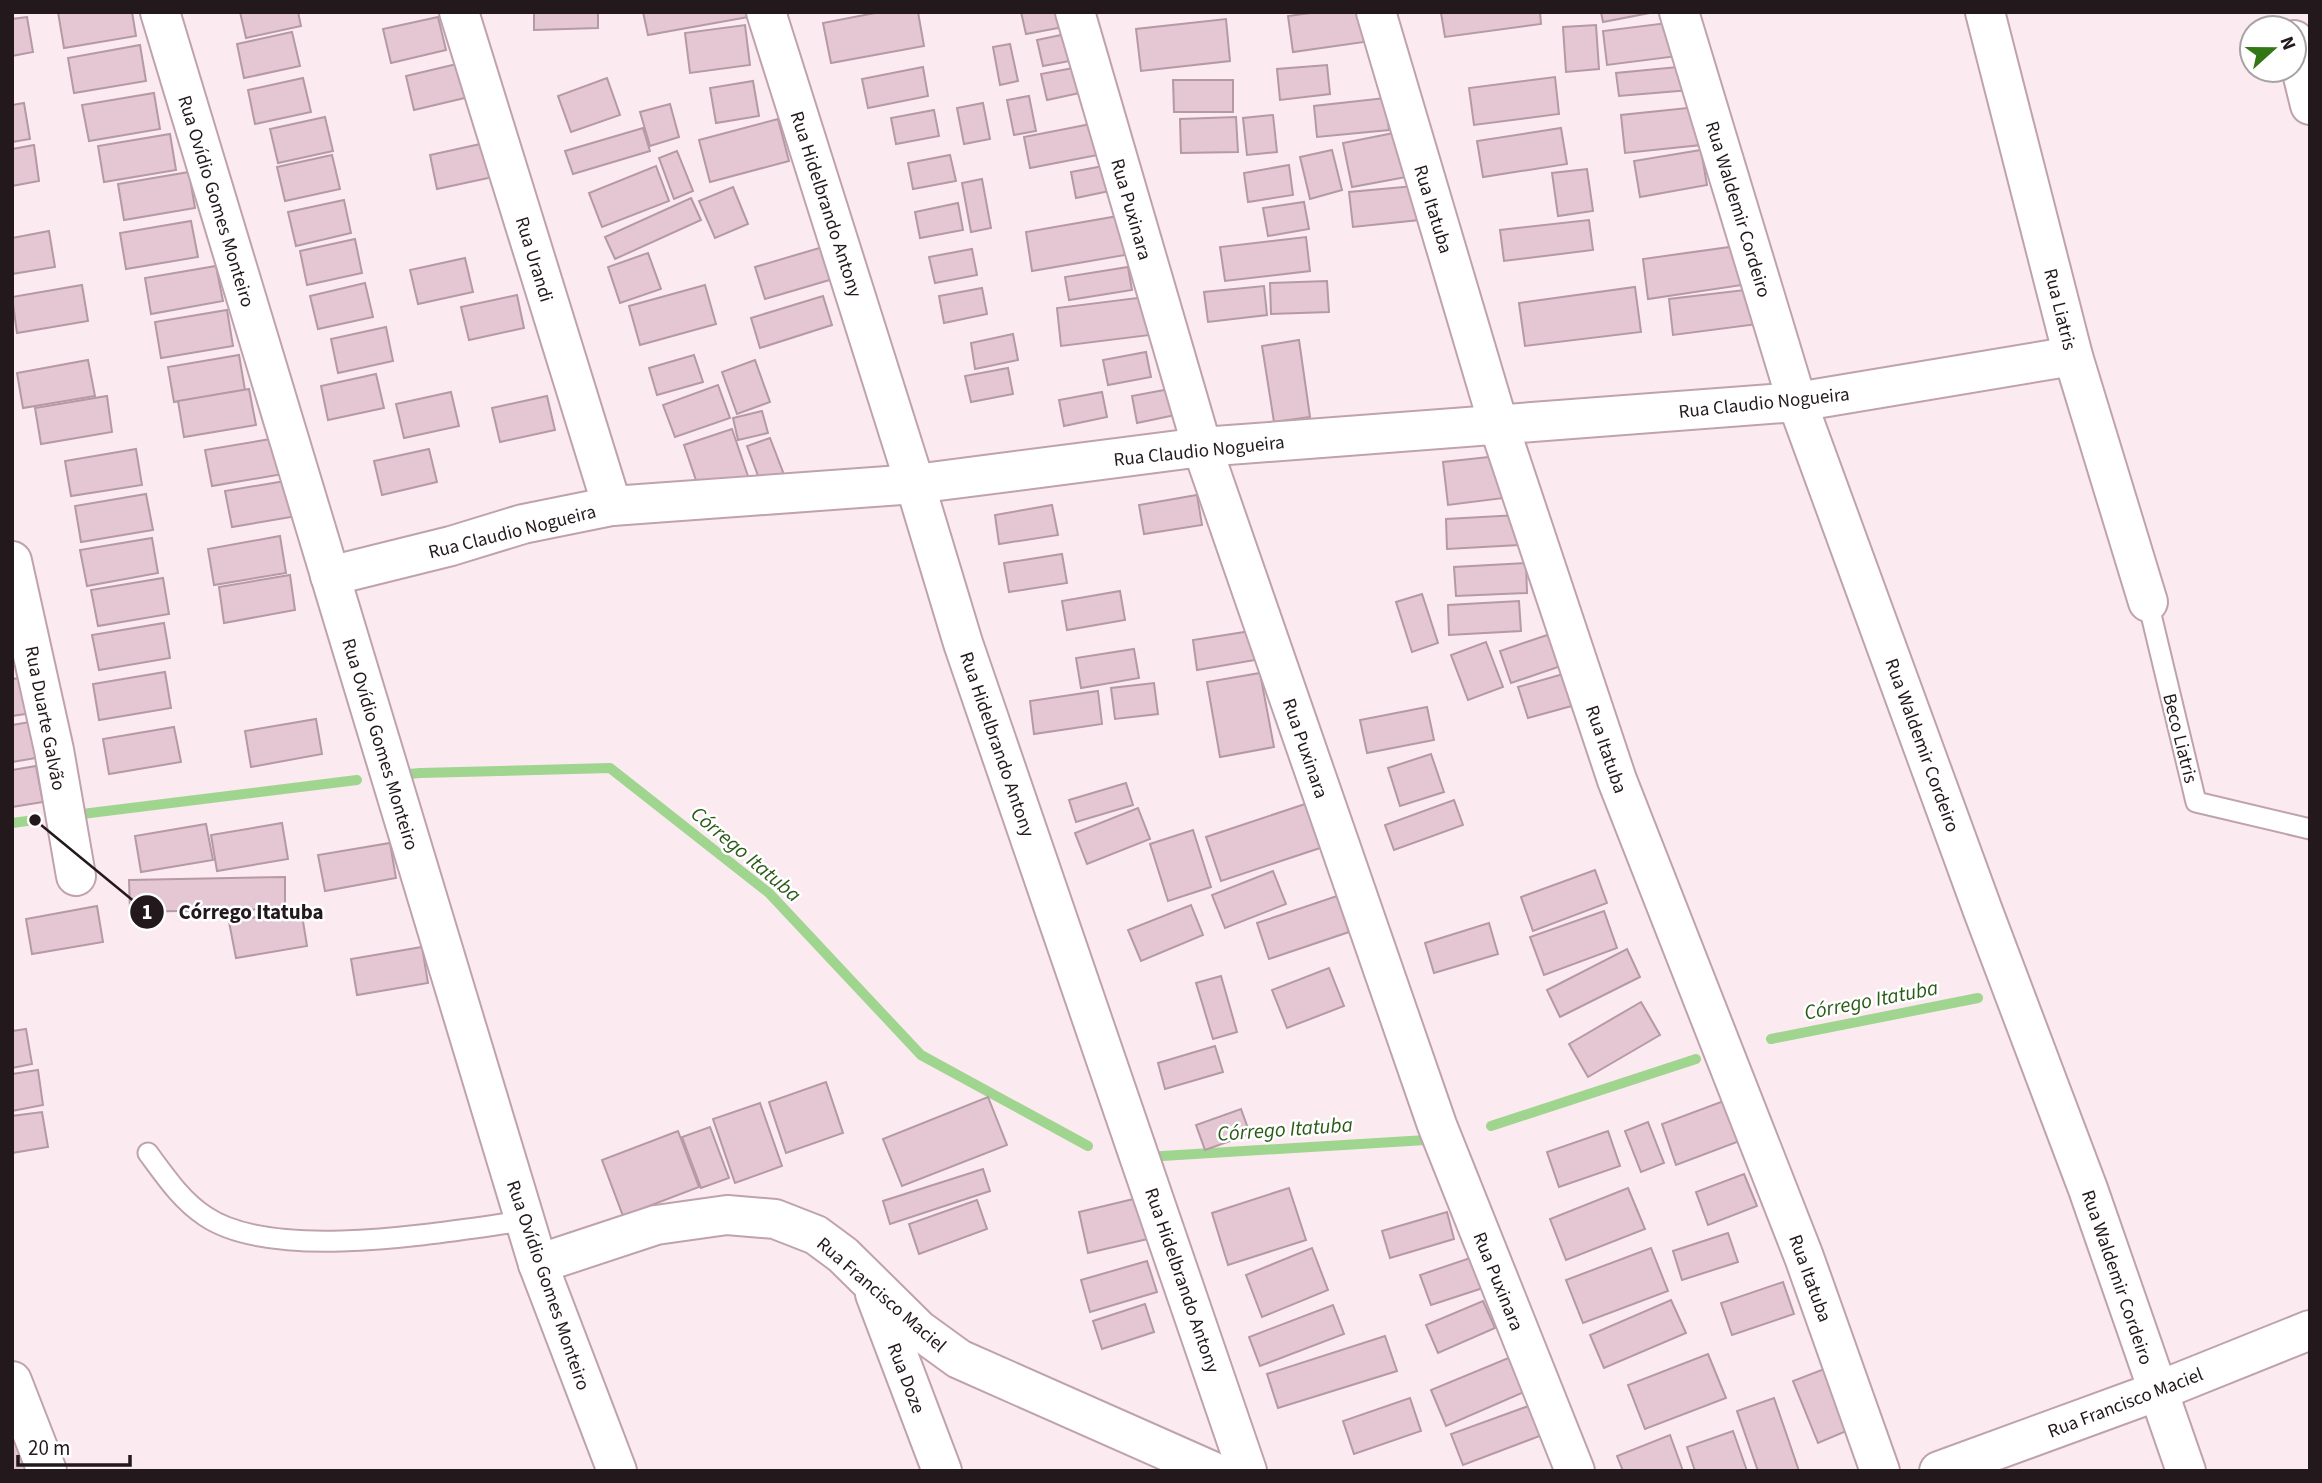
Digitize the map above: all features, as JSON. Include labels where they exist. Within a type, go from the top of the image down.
[{"type":"street","name":"Rua Ovídio Gomes Monteiro","points":[[160,12],[524,1221],[617,1471]]},
{"type":"street","name":"Rua Urandi","points":[[459,12],[612,506]]},
{"type":"street","name":"Rua Hidelbrando Antony","points":[[766,12],[963,643],[1247,1471]]},
{"type":"street","name":"Rua Puxinara","points":[[1075,12],[1202,447],[1437,1125],[1575,1471]]},
{"type":"street","name":"Rua Itatuba","points":[[1376,12],[1498,423],[1617,780],[1804,1257],[1880,1471]]},
{"type":"street","name":"Rua Waldemir Cordeiro","points":[[1679,12],[1797,402],[2088,1189],[2186,1471]]},
{"type":"street","name":"Rua Liatris","points":[[1985,12],[2073,356],[2148,602]]},
{"type":"street","points":[[2305,84],[2310,105]]},
{"type":"street","name":"Rua Claudio Nogueira","points":[[330,576],[451,546],[523,524],[612,506],[915,484],[1202,447],[1797,402],[2073,356]]},
{"type":"street","name":"Rua Duarte Galvão","points":[[12,561],[54,750],[76,876]]},
{"type":"street","name":"Rua Francisco Maciel","points":[[538,1264],[656,1225],[727,1215],[775,1219],[816,1236],[842,1255],[919,1331],[959,1359],[1212,1471]]},
{"type":"street","name":"Rua Doze","points":[[872,1286],[942,1471]]},
{"type":"street","name":"Rua Francisco Maciel","points":[[1939,1471],[2158,1391],[2310,1330]]},
{"type":"street","points":[[12,1381],[47,1471]]},
{"type":"lane","name":"Beco Liatris","points":[[2148,602],[2196,802],[2310,829]]},
{"type":"lane","points":[[148,1153],[173,1188],[205,1216],[239,1233],[279,1240],[362,1240],[524,1221]]},
{"type":"building","points":[[58,12],[132,12],[136,36],[64,48]]},
{"type":"building","points":[[240,12],[298,12],[301,26],[246,38]]},
{"type":"building","points":[[534,12],[598,12],[598,28],[534,30]]},
{"type":"building","points":[[643,12],[753,12],[754,16],[648,35]]},
{"type":"building","points":[[880,12],[918,12],[924,46],[831,63],[823,23]]},
{"type":"building","points":[[1021,12],[1066,12],[1069,26],[1026,34]]},
{"type":"building","points":[[1318,12],[1360,12],[1364,42],[1293,52],[1288,16]]},
{"type":"building","points":[[1540,12],[1541,24],[1445,37],[1441,13]]},
{"type":"building","points":[[1601,12],[1655,12],[1603,22]]},
{"type":"building","points":[[27,17],[33,52],[12,56],[12,19]]},
{"type":"building","points":[[438,17],[446,50],[391,63],[383,29]]},
{"type":"building","points":[[1226,19],[1230,61],[1141,71],[1136,29]]},
{"type":"building","points":[[1675,22],[1678,56],[1607,65],[1603,31]]},
{"type":"building","points":[[745,25],[750,65],[690,73],[685,33]]},
{"type":"building","points":[[1596,25],[1599,69],[1566,72],[1563,27]]},
{"type":"building","points":[[1080,31],[1085,58],[1043,66],[1037,40]]},
{"type":"building","points":[[292,32],[300,66],[244,78],[237,44]]},
{"type":"building","points":[[1010,44],[1018,81],[1000,85],[993,47]]},
{"type":"building","points":[[140,45],[146,81],[74,93],[68,58]]},
{"type":"building","points":[[461,63],[469,97],[414,110],[406,76]]},
{"type":"building","points":[[1327,65],[1330,94],[1280,100],[1277,69]]},
{"type":"building","points":[[1084,66],[1089,91],[1047,100],[1041,74]]},
{"type":"building","points":[[1688,66],[1690,90],[1619,96],[1616,73]]},
{"type":"building","points":[[923,67],[928,96],[868,108],[862,79]]},
{"type":"building","points":[[1555,77],[1559,114],[1474,125],[1469,88]]},
{"type":"building","points":[[303,78],[311,112],[255,124],[248,90]]},
{"type":"building","points":[[607,78],[620,115],[571,132],[558,96]]},
{"type":"building","points":[[1173,80],[1233,80],[1233,112],[1174,112]]},
{"type":"building","points":[[753,81],[759,116],[716,123],[710,88]]},
{"type":"building","points":[[154,93],[160,129],[89,141],[82,105]]},
{"type":"building","points":[[1029,96],[1036,131],[1014,135],[1007,100]]},
{"type":"building","points":[[1385,98],[1389,130],[1317,137],[1314,106]]},
{"type":"building","points":[[24,103],[30,139],[12,142],[12,105]]},
{"type":"building","points":[[983,103],[990,139],[964,144],[957,108]]},
{"type":"building","points":[[670,104],[679,137],[650,146],[640,112]]},
{"type":"building","points":[[1697,107],[1701,145],[1625,153],[1621,115]]},
{"type":"building","points":[[934,110],[939,136],[896,144],[891,118]]},
{"type":"building","points":[[1273,115],[1277,152],[1247,155],[1243,118]]},
{"type":"building","points":[[325,117],[333,151],[278,163],[270,129]]},
{"type":"building","points":[[1236,117],[1238,152],[1181,153],[1180,119]]},
{"type":"building","points":[[778,119],[789,161],[710,182],[699,140]]},
{"type":"building","points":[[1101,122],[1108,153],[1030,168],[1024,137]]},
{"type":"building","points":[[643,128],[650,151],[573,174],[565,151]]},
{"type":"building","points":[[1561,128],[1567,164],[1483,177],[1477,141]]},
{"type":"building","points":[[1409,130],[1417,175],[1352,187],[1343,143]]},
{"type":"building","points":[[170,134],[176,170],[104,182],[98,146]]},
{"type":"building","points":[[485,143],[493,177],[437,189],[430,155]]},
{"type":"building","points":[[34,145],[39,181],[12,186],[12,149]]},
{"type":"building","points":[[1332,150],[1342,190],[1310,199],[1300,157]]},
{"type":"building","points":[[1701,150],[1707,185],[1640,197],[1634,161]]},
{"type":"building","points":[[677,151],[693,191],[674,199],[659,158]]},
{"type":"building","points":[[332,155],[340,189],[285,201],[277,167]]},
{"type":"building","points":[[950,155],[956,181],[913,189],[908,163]]},
{"type":"building","points":[[1114,164],[1119,189],[1076,198],[1071,172]]},
{"type":"building","points":[[1289,165],[1293,195],[1248,202],[1244,173]]},
{"type":"building","points":[[656,166],[669,201],[602,227],[589,193]]},
{"type":"building","points":[[1587,169],[1593,211],[1558,216],[1552,173]]},
{"type":"building","points":[[189,172],[195,208],[124,220],[118,184]]},
{"type":"building","points":[[982,179],[991,228],[971,232],[962,183]]},
{"type":"building","points":[[1425,185],[1429,219],[1353,227],[1349,192]]},
{"type":"building","points":[[733,187],[748,224],[715,238],[699,201]]},
{"type":"building","points":[[691,198],[701,220],[615,259],[605,237]]},
{"type":"building","points":[[344,200],[351,233],[296,246],[288,212]]},
{"type":"building","points":[[1304,202],[1309,229],[1268,236],[1263,208]]},
{"type":"building","points":[[958,203],[963,230],[920,238],[915,212]]},
{"type":"building","points":[[1118,216],[1125,255],[1032,271],[1026,232]]},
{"type":"building","points":[[1589,220],[1593,250],[1504,261],[1500,230]]},
{"type":"building","points":[[191,221],[198,257],[126,269],[120,233]]},
{"type":"building","points":[[49,231],[55,267],[12,274],[12,238]]},
{"type":"building","points":[[1306,237],[1310,271],[1225,281],[1220,247]]},
{"type":"building","points":[[355,239],[362,273],[307,285],[300,251]]},
{"type":"building","points":[[833,244],[843,276],[765,299],[755,267]]},
{"type":"building","points":[[1737,246],[1742,285],[1648,299],[1643,259]]},
{"type":"building","points":[[972,249],[977,275],[935,283],[929,257]]},
{"type":"building","points":[[648,253],[661,289],[620,303],[608,267]]},
{"type":"building","points":[[465,258],[473,292],[418,304],[410,270]]},
{"type":"building","points":[[216,266],[223,301],[151,314],[145,278]]},
{"type":"building","points":[[1128,267],[1132,290],[1069,300],[1065,277]]},
{"type":"building","points":[[1327,281],[1329,312],[1271,314],[1270,283]]},
{"type":"building","points":[[365,283],[373,317],[318,329],[310,296]]},
{"type":"building","points":[[82,285],[88,321],[17,333],[12,297]]},
{"type":"building","points":[[705,285],[716,324],[640,345],[629,306]]},
{"type":"building","points":[[1264,286],[1267,315],[1208,322],[1204,292]]},
{"type":"building","points":[[1635,287],[1641,332],[1525,346],[1519,303]]},
{"type":"building","points":[[982,288],[987,314],[944,323],[939,296]]},
{"type":"building","points":[[1753,289],[1758,324],[1673,335],[1669,299]]},
{"type":"building","points":[[517,295],[524,328],[469,340],[461,307]]},
{"type":"building","points":[[823,296],[832,325],[760,348],[751,318]]},
{"type":"building","points":[[1145,297],[1150,335],[1061,346],[1057,308]]},
{"type":"building","points":[[227,310],[233,346],[161,358],[155,322]]},
{"type":"building","points":[[386,327],[393,361],[338,373],[331,339]]},
{"type":"building","points":[[1013,334],[1018,360],[975,369],[971,343]]},
{"type":"building","points":[[1299,340],[1310,417],[1274,422],[1262,346]]},
{"type":"building","points":[[1146,352],[1151,377],[1108,385],[1103,360]]},
{"type":"building","points":[[239,355],[245,390],[174,402],[168,367]]},
{"type":"building","points":[[694,355],[703,382],[657,395],[649,368]]},
{"type":"building","points":[[88,360],[95,396],[23,408],[17,373]]},
{"type":"building","points":[[755,360],[770,402],[737,414],[722,372]]},
{"type":"building","points":[[1008,368],[1013,394],[971,402],[965,376]]},
{"type":"building","points":[[376,374],[384,408],[328,420],[321,386]]},
{"type":"building","points":[[718,385],[730,418],[675,437],[663,405]]},
{"type":"building","points":[[1175,388],[1180,414],[1137,423],[1132,396]]},
{"type":"building","points":[[249,389],[256,425],[184,437],[178,401]]},
{"type":"building","points":[[451,392],[459,426],[404,438],[396,404]]},
{"type":"building","points":[[1102,392],[1107,417],[1064,426],[1059,400]]},
{"type":"building","points":[[107,396],[112,432],[41,444],[35,408]]},
{"type":"building","points":[[547,396],[555,430],[500,442],[492,408]]},
{"type":"building","points":[[762,411],[768,433],[738,440],[733,418]]},
{"type":"building","points":[[732,429],[749,479],[701,495],[684,445]]},
{"type":"building","points":[[277,438],[283,474],[212,486],[205,450]]},
{"type":"building","points":[[770,438],[786,480],[763,489],[747,446]]},
{"type":"building","points":[[136,449],[142,485],[71,496],[65,461]]},
{"type":"building","points":[[429,449],[437,482],[382,495],[374,461]]},
{"type":"building","points":[[1507,455],[1512,497],[1448,505],[1443,462]]},
{"type":"building","points":[[297,479],[303,515],[232,527],[225,491]]},
{"type":"building","points":[[146,494],[153,530],[81,542],[75,506]]},
{"type":"building","points":[[1197,495],[1202,525],[1144,534],[1139,505]]},
{"type":"building","points":[[1052,505],[1058,535],[999,544],[995,515]]},
{"type":"building","points":[[1518,515],[1519,545],[1447,549],[1446,519]]},
{"type":"building","points":[[280,536],[286,573],[214,585],[208,549]]},
{"type":"building","points":[[152,538],[158,573],[87,586],[80,550]]},
{"type":"building","points":[[1062,554],[1067,583],[1009,592],[1004,563]]},
{"type":"building","points":[[1526,563],[1527,593],[1456,596],[1454,567]]},
{"type":"building","points":[[290,575],[295,610],[224,623],[219,587]]},
{"type":"building","points":[[163,578],[169,614],[98,626],[91,590]]},
{"type":"building","points":[[1120,591],[1125,620],[1067,630],[1062,601]]},
{"type":"building","points":[[1422,594],[1438,643],[1412,652],[1396,602]]},
{"type":"building","points":[[1519,601],[1521,631],[1449,635],[1448,605]]},
{"type":"building","points":[[164,623],[170,658],[99,670],[92,635]]},
{"type":"building","points":[[1251,631],[1255,660],[1197,670],[1193,640]]},
{"type":"building","points":[[1556,632],[1567,664],[1511,683],[1500,651]]},
{"type":"building","points":[[1486,642],[1503,687],[1468,700],[1451,655]]},
{"type":"building","points":[[1134,649],[1139,678],[1081,688],[1076,658]]},
{"type":"building","points":[[165,672],[171,708],[99,720],[93,684]]},
{"type":"building","points":[[1570,672],[1579,704],[1528,718],[1518,687]]},
{"type":"building","points":[[1260,673],[1274,747],[1220,757],[1207,682]]},
{"type":"building","points":[[32,676],[38,712],[12,716],[12,679]]},
{"type":"building","points":[[1154,683],[1158,714],[1115,719],[1111,688]]},
{"type":"building","points":[[1098,691],[1102,724],[1034,734],[1030,701]]},
{"type":"building","points":[[1427,707],[1434,740],[1367,753],[1360,720]]},
{"type":"building","points":[[316,719],[322,754],[251,767],[245,731]]},
{"type":"building","points":[[36,721],[42,757],[12,762],[12,725]]},
{"type":"building","points":[[174,727],[181,762],[109,774],[103,739]]},
{"type":"building","points":[[1431,754],[1444,792],[1400,806],[1388,768]]},
{"type":"building","points":[[36,766],[43,802],[12,807],[12,770]]},
{"type":"building","points":[[1126,783],[1133,805],[1076,822],[1069,800]]},
{"type":"building","points":[[1454,800],[1463,825],[1394,850],[1385,825]]},
{"type":"building","points":[[1308,803],[1323,847],[1221,881],[1206,837]]},
{"type":"building","points":[[1138,808],[1150,839],[1087,864],[1075,833]]},
{"type":"building","points":[[282,823],[288,859],[217,871],[211,835]]},
{"type":"building","points":[[206,824],[213,860],[141,872],[135,836]]},
{"type":"building","points":[[1193,830],[1211,887],[1168,901],[1150,844]]},
{"type":"building","points":[[390,843],[396,878],[325,891],[318,855]]},
{"type":"building","points":[[1595,870],[1607,903],[1533,931],[1521,897]]},
{"type":"building","points":[[1273,871],[1286,904],[1225,928],[1212,895]]},
{"type":"building","points":[[285,877],[285,909],[130,912],[129,880]]},
{"type":"building","points":[[1337,896],[1349,932],[1269,959],[1257,923]]},
{"type":"building","points":[[1191,905],[1203,935],[1141,961],[1128,930]]},
{"type":"building","points":[[97,906],[103,942],[32,954],[26,919]]},
{"type":"building","points":[[301,909],[307,946],[236,958],[229,922]]},
{"type":"building","points":[[1604,911],[1617,948],[1544,975],[1530,937]]},
{"type":"building","points":[[1489,923],[1498,954],[1434,973],[1425,943]]},
{"type":"building","points":[[422,947],[428,983],[357,995],[351,959]]},
{"type":"building","points":[[1627,949],[1640,977],[1560,1017],[1547,990]]},
{"type":"building","points":[[1329,968],[1344,1006],[1287,1028],[1272,990]]},
{"type":"building","points":[[1221,976],[1237,1032],[1213,1039],[1196,983]]},
{"type":"building","points":[[1641,1002],[1660,1035],[1588,1077],[1569,1044]]},
{"type":"building","points":[[26,1029],[32,1064],[12,1068],[12,1031]]},
{"type":"building","points":[[1215,1046],[1223,1072],[1165,1089],[1158,1063]]},
{"type":"building","points":[[38,1070],[43,1105],[12,1111],[12,1074]]},
{"type":"building","points":[[826,1082],[843,1133],[786,1153],[769,1102]]},
{"type":"building","points":[[988,1097],[1007,1145],[902,1186],[883,1139]]},
{"type":"building","points":[[1729,1099],[1745,1139],[1676,1165],[1662,1124]]},
{"type":"building","points":[[760,1103],[782,1166],[735,1183],[713,1119]]},
{"type":"building","points":[[1241,1109],[1250,1134],[1205,1150],[1196,1125]]},
{"type":"building","points":[[42,1112],[48,1147],[12,1153],[12,1116]]},
{"type":"building","points":[[1648,1122],[1664,1163],[1641,1172],[1625,1131]]},
{"type":"building","points":[[710,1127],[729,1178],[701,1188],[682,1137]]},
{"type":"building","points":[[678,1131],[699,1187],[623,1216],[602,1160]]},
{"type":"building","points":[[1608,1131],[1620,1166],[1559,1187],[1547,1152]]},
{"type":"building","points":[[983,1169],[990,1191],[890,1224],[883,1201]]},
{"type":"building","points":[[1744,1174],[1757,1206],[1708,1225],[1696,1192]]},
{"type":"building","points":[[1289,1188],[1306,1240],[1228,1265],[1212,1213]]},
{"type":"building","points":[[1628,1188],[1645,1229],[1566,1260],[1550,1219]]},
{"type":"building","points":[[1142,1197],[1152,1238],[1088,1253],[1079,1212]]},
{"type":"building","points":[[977,1200],[987,1229],[919,1254],[909,1224]]},
{"type":"building","points":[[1447,1212],[1454,1239],[1390,1258],[1382,1231]]},
{"type":"building","points":[[1728,1233],[1738,1262],[1682,1280],[1673,1251]]},
{"type":"building","points":[[1312,1248],[1328,1290],[1262,1317],[1246,1275]]},
{"type":"building","points":[[1651,1248],[1668,1291],[1583,1323],[1566,1280]]},
{"type":"building","points":[[1479,1255],[1489,1286],[1431,1305],[1420,1275]]},
{"type":"building","points":[[1147,1261],[1157,1292],[1090,1312],[1081,1280]]},
{"type":"building","points":[[1783,1282],[1794,1314],[1732,1335],[1721,1303]]},
{"type":"building","points":[[1671,1300],[1686,1333],[1604,1368],[1590,1335]]},
{"type":"building","points":[[1483,1301],[1495,1328],[1438,1353],[1426,1325]]},
{"type":"building","points":[[1145,1304],[1154,1332],[1102,1349],[1093,1321]]},
{"type":"building","points":[[1333,1305],[1344,1334],[1260,1366],[1249,1337]]},
{"type":"building","points":[[1385,1336],[1397,1371],[1278,1408],[1267,1374]]},
{"type":"building","points":[[1518,1354],[1533,1388],[1446,1426],[1431,1390]]},
{"type":"building","points":[[1708,1354],[1726,1398],[1645,1429],[1628,1385]]},
{"type":"building","points":[[1832,1366],[1856,1427],[1818,1443],[1793,1381]]},
{"type":"building","points":[[1410,1398],[1421,1431],[1354,1454],[1343,1421]]},
{"type":"building","points":[[1774,1398],[1799,1471],[1758,1471],[1737,1411]]},
{"type":"building","points":[[1534,1404],[1545,1434],[1463,1465],[1451,1434]]},
{"type":"building","points":[[1733,1431],[1747,1471],[1695,1471],[1687,1447]]},
{"type":"building","points":[[29,1433],[27,1471],[12,1471],[12,1439]]},
{"type":"building","points":[[1670,1435],[1683,1471],[1623,1471],[1617,1456]]},
{"type":"waterway","name":"Córrego Itatuba","points":[[398,775],[610,768],[769,893],[921,1055],[1088,1146]]},
{"type":"waterway","name":"Córrego Itatuba","points":[[74,815],[357,780]]},
{"type":"waterway","name":"Córrego Itatuba","points":[[12,823],[35,820]]},
{"type":"waterway","name":"Córrego Itatuba","points":[[1771,1039],[1978,998]]},
{"type":"waterway","name":"Córrego Itatuba","points":[[1491,1126],[1696,1059]]},
{"type":"waterway","name":"Córrego Itatuba","points":[[1146,1157],[1426,1140]]},
{"type":"place","name":"Córrego Itatuba","points":[[35,820]]}]
